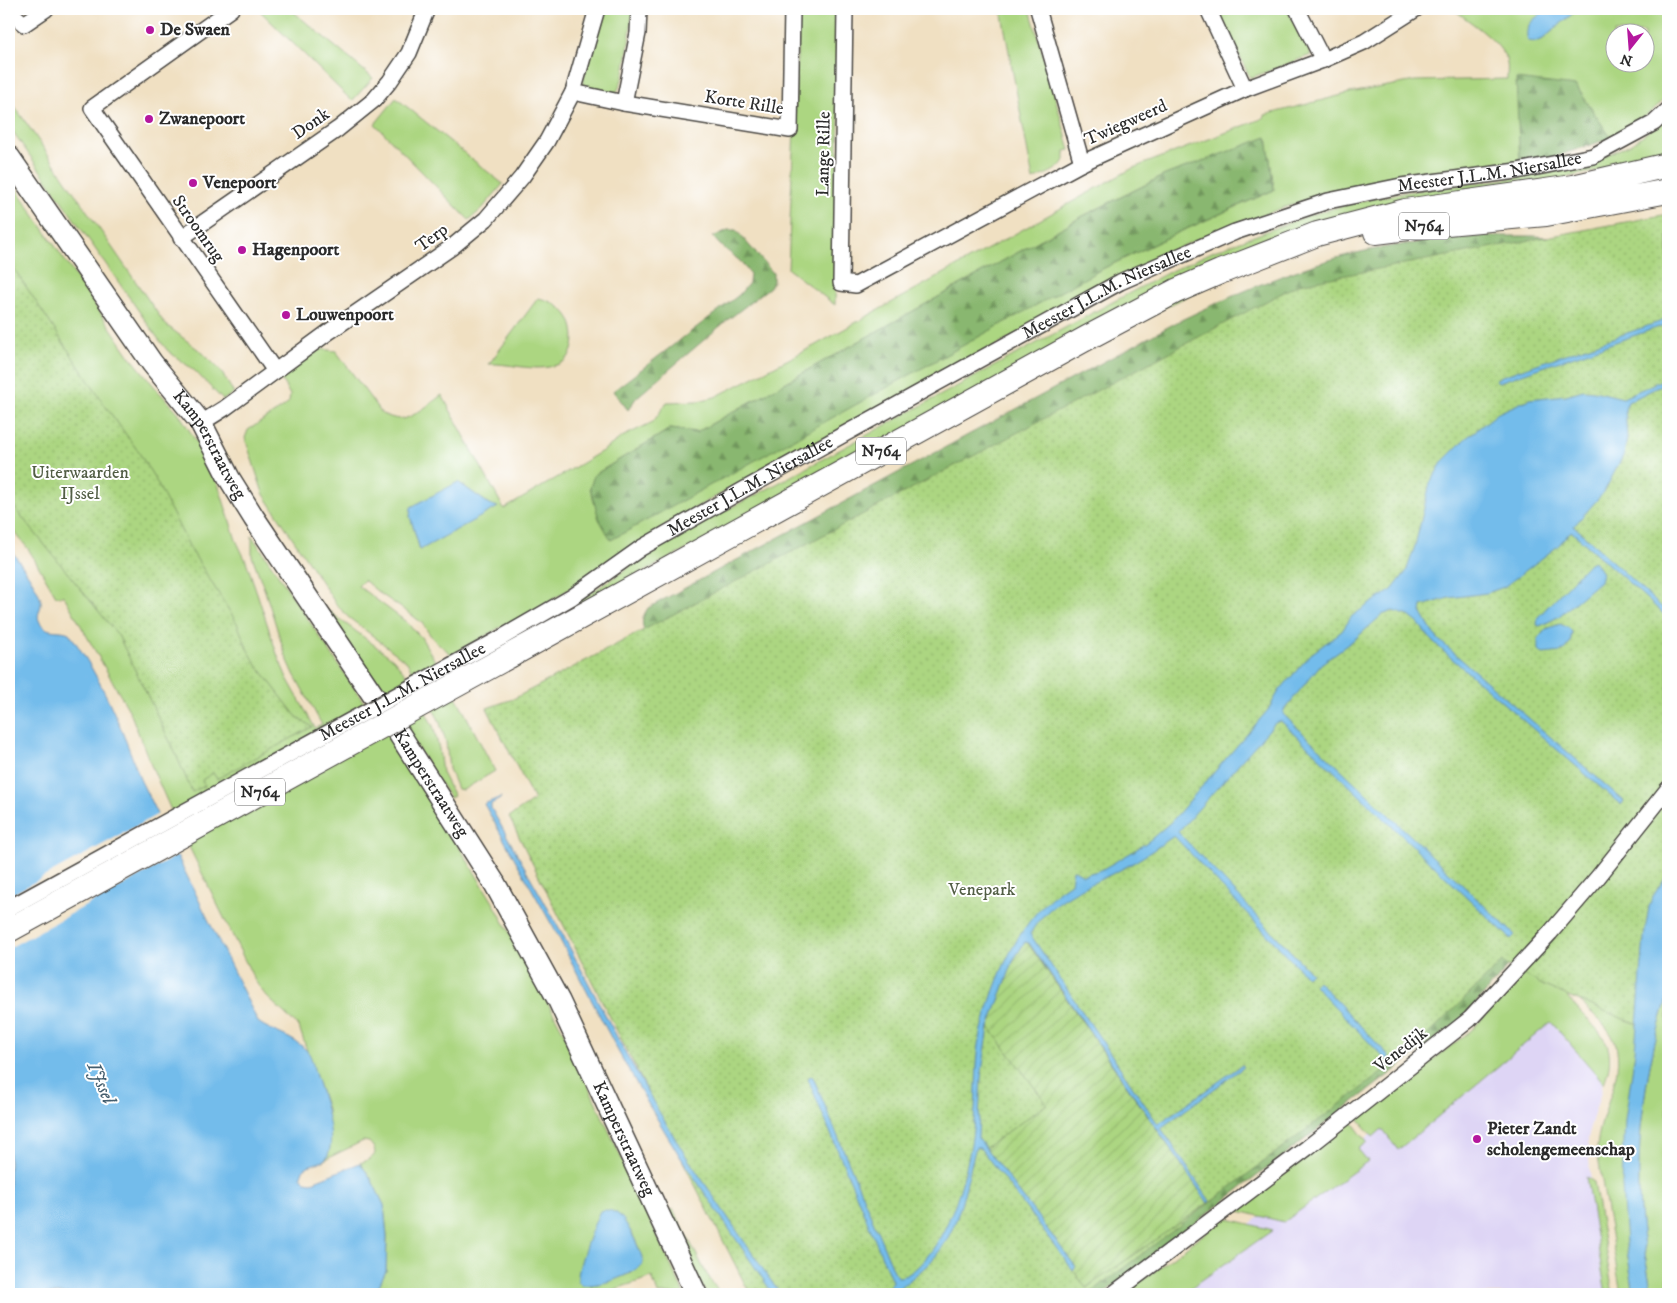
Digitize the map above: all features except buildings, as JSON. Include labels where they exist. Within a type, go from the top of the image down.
[{"type":"main road","name":"Kamperstraatweg","points":[[9,157],[152,363],[201,423],[229,478],[254,518],[396,727],[495,884],[559,1001],[696,1294]]},
{"type":"main road","name":"Meester J.L.M. Niersallee","points":[[9,930],[506,646],[1176,291],[1317,234],[1405,211],[1573,186],[1668,165]]},
{"type":"main road","name":"Meester J.L.M. Niersallee","points":[[1257,257],[1346,236],[1447,223],[1546,214],[1668,192]]},
{"type":"street","points":[[9,11],[24,24],[46,9]]},
{"type":"street","name":"Stroomrug","points":[[231,9],[92,108],[275,371]]},
{"type":"street","name":"Donk","points":[[181,238],[338,129],[374,100],[409,53],[428,9]]},
{"type":"street","name":"Terp","points":[[201,423],[452,247],[486,219],[522,177],[547,140],[573,92],[597,9]]},
{"type":"street","points":[[624,103],[638,33],[639,9]]},
{"type":"street","name":"Korte Rille","points":[[573,92],[624,103],[790,130],[792,9]]},
{"type":"street","name":"Lange Rille","points":[[846,9],[841,284],[856,285]]},
{"type":"street","points":[[1038,9],[1082,163]]},
{"type":"street","points":[[1208,9],[1245,90]]},
{"type":"street","points":[[1297,9],[1323,60]]},
{"type":"street","name":"Twiegweerd","points":[[856,285],[1082,163],[1245,90],[1364,42],[1416,9]]},
{"type":"street","name":"Meester J.L.M. Niersallee","points":[[9,908],[506,646],[640,548],[1120,282],[1235,232],[1328,201],[1402,186],[1517,171],[1594,156],[1654,123],[1668,110]]},
{"type":"street","name":"Venedijk","points":[[1112,1294],[1307,1148],[1470,1019],[1550,933],[1668,789]]},
{"type":"shaded area","name":"Pieter Zandt scholengemeenschap","points":[[1536,990],[1603,1070],[1602,1089],[1589,1130],[1589,1158],[1591,1184],[1611,1294],[1155,1294],[1386,1123]]},
{"type":"green space","points":[[258,9],[290,9],[373,78],[352,101]]},
{"type":"green space","points":[[601,9],[633,9],[625,66],[615,94],[585,90],[582,85]]},
{"type":"green space","points":[[799,9],[841,9],[835,305],[788,269]]},
{"type":"green space","points":[[1001,9],[1030,9],[1070,150],[1065,151],[1063,162],[1055,170],[1033,180]]},
{"type":"green space","points":[[1217,9],[1287,9],[1311,55],[1250,78]]},
{"type":"green space","points":[[1453,9],[1547,9],[1527,27],[1543,39],[1578,9],[1668,9],[1668,95],[1649,113],[1611,138],[1576,86],[1520,167],[1354,188],[1305,200],[1207,235],[1163,255],[676,518],[642,543],[511,626],[509,622],[452,655],[433,639],[422,623],[364,580],[358,586],[405,621],[421,637],[459,702],[495,771],[463,790],[457,789],[449,769],[446,742],[439,720],[407,662],[348,617],[336,604],[263,493],[245,438],[248,430],[289,402],[290,395],[281,379],[295,366],[320,349],[336,351],[382,414],[401,419],[406,418],[422,410],[442,395],[504,509],[604,450],[622,437],[653,422],[667,402],[698,401],[715,397],[812,347],[1133,168],[1259,120],[1265,117],[1265,115],[1350,93],[1415,81],[1507,79],[1507,63],[1504,55],[1485,33]],"holes":[[[1267,138],[1274,190],[1098,271],[594,475],[670,429],[697,432],[1083,216],[1165,175]],[[458,482],[489,504],[420,550],[410,516]]]},
{"type":"green space","points":[[1516,79],[1576,86],[1611,138],[1520,167]]},
{"type":"green space","points":[[9,98],[165,324],[204,354],[220,370],[234,393],[223,400],[195,371],[168,351],[157,337],[9,126]]},
{"type":"green space","points":[[396,98],[503,184],[481,210],[469,220],[375,124]]},
{"type":"green space","points":[[1668,117],[1668,157],[1328,225],[561,613],[678,534],[760,493],[1171,271],[1214,251],[1310,215],[1356,202],[1407,192],[1550,173],[1591,162],[1631,144]]},
{"type":"green space","points":[[1267,137],[1274,190],[1098,271],[611,540],[599,519],[590,488],[594,475],[670,429],[697,432],[1083,216],[1165,175]]},
{"type":"green space","points":[[9,178],[129,355],[178,412],[196,441],[218,484],[278,657],[287,678],[315,728],[322,725],[285,654],[252,556],[252,536],[363,701],[393,739],[494,904],[564,1033],[684,1294],[658,1294],[652,1277],[600,1294],[375,1294],[386,1271],[387,1237],[384,1205],[370,1177],[360,1163],[374,1156],[375,1150],[369,1142],[363,1141],[322,1161],[328,1156],[327,1109],[299,1027],[266,996],[255,981],[170,808],[130,712],[64,596],[56,596],[29,550],[9,525]],"holes":[[[604,1210],[612,1212],[624,1221],[643,1257],[632,1273],[594,1285],[582,1285]]]},
{"type":"green space","name":"Venepark","points":[[1668,214],[1668,951],[1646,1028],[1544,986],[1502,962],[1413,1049],[1089,1294],[750,1294],[509,817],[534,800],[487,708],[513,699],[1299,284]]},
{"type":"green space","points":[[728,230],[736,230],[773,273],[773,281],[770,287],[725,322],[636,398],[628,410],[613,391],[739,295],[749,283],[750,274],[740,261],[713,237]]},
{"type":"green space","points":[[1483,236],[1584,239],[646,637],[642,622],[648,608],[1179,321],[1270,280],[1341,257],[1394,246]]},
{"type":"green space","name":"Uiterwaarden IJssel","points":[[9,261],[106,407],[138,451],[155,479],[190,548],[237,623],[256,664],[296,716],[312,727],[217,779],[213,773],[202,780],[205,786],[192,792],[174,750],[118,635],[9,501]]},
{"type":"green space","points":[[538,298],[558,306],[567,315],[574,334],[573,348],[570,354],[561,363],[544,368],[489,364]]},
{"type":"green space","points":[[326,609],[393,659],[405,673],[433,726],[439,749],[442,773],[454,796],[450,798]]},
{"type":"green space","points":[[1605,857],[1463,1018],[1103,1294],[1079,1294]]},
{"type":"green space","points":[[1027,942],[1208,1203],[1086,1288],[1073,1270],[1075,1268],[985,1148],[1047,1104],[989,1027],[1014,959],[1024,943]]},
{"type":"green space","points":[[1547,943],[1564,991],[1606,1042],[1609,1053],[1609,1066],[1604,1083],[1551,1022],[1398,1150],[1382,1129],[1373,1137],[1357,1118],[1473,1029]]},
{"type":"green space","points":[[1575,994],[1639,994],[1626,1244],[1634,1294],[1621,1294],[1597,1151],[1598,1136],[1616,1076],[1618,1061],[1616,1047],[1611,1034]]},
{"type":"green space","points":[[1668,996],[1668,1294],[1652,1294],[1641,1221],[1639,1157],[1648,1075]]},
{"type":"green space","points":[[1352,1122],[1367,1142],[1358,1149],[1368,1161],[1284,1222],[1235,1210]]},
{"type":"green space","points":[[1586,1177],[1594,1182],[1613,1294],[1606,1294]]},
{"type":"green space","points":[[673,1209],[706,1273],[720,1294],[706,1294],[667,1212]]},
{"type":"green space","points":[[1225,1218],[1273,1230],[1182,1294],[1124,1294]]},
{"type":"water","points":[[1547,9],[1578,9],[1543,39],[1535,42],[1528,41],[1527,30],[1531,22]]},
{"type":"water","points":[[1668,319],[1668,324],[1499,382],[1495,380],[1502,376]]},
{"type":"water","points":[[1668,377],[1668,382],[1628,402],[1625,409],[1627,438],[1624,454],[1604,492],[1574,526],[1668,613],[1668,618],[1571,531],[1558,546],[1504,587],[1487,593],[1449,598],[1422,606],[1421,612],[1439,640],[1624,801],[1621,805],[1443,651],[1418,623],[1409,616],[1393,611],[1382,615],[1355,639],[1321,664],[1284,710],[1283,714],[1286,717],[1515,935],[1511,939],[1281,721],[1275,723],[1178,832],[1311,973],[1307,977],[1174,836],[1133,863],[1062,900],[1050,909],[1030,934],[1158,1124],[1242,1065],[1244,1067],[1161,1128],[1210,1201],[1208,1203],[1029,943],[1025,942],[1014,959],[989,1027],[981,1078],[978,1138],[1076,1267],[1073,1270],[981,1149],[976,1147],[959,1213],[941,1249],[927,1265],[901,1287],[890,1293],[881,1294],[889,1287],[892,1281],[808,1079],[810,1076],[813,1077],[894,1271],[898,1277],[902,1277],[914,1270],[936,1245],[952,1212],[965,1174],[972,1136],[981,1033],[1002,969],[1024,929],[1037,912],[1053,896],[1071,883],[1073,870],[1083,875],[1101,870],[1150,840],[1172,821],[1268,710],[1279,691],[1311,654],[1342,631],[1352,616],[1392,590],[1406,572],[1415,546],[1430,483],[1443,461],[1465,439],[1498,413],[1529,399],[1566,395],[1583,390],[1623,398]]},
{"type":"water","points":[[458,482],[489,504],[498,507],[420,550],[410,516],[411,507]]},
{"type":"water","name":"IJssel","points":[[9,547],[39,595],[41,605],[38,616],[40,622],[48,629],[69,633],[101,685],[126,741],[140,779],[258,1022],[296,1042],[310,1056],[327,1114],[331,1136],[328,1155],[322,1161],[305,1168],[301,1177],[305,1181],[312,1182],[360,1163],[370,1177],[384,1205],[387,1237],[386,1271],[375,1294],[9,1294]]},
{"type":"water","points":[[1594,561],[1602,573],[1600,581],[1558,617],[1540,626],[1537,625],[1538,617],[1588,564]]},
{"type":"water","points":[[1560,624],[1569,628],[1572,632],[1570,643],[1562,652],[1543,654],[1538,650],[1538,639],[1546,629]]},
{"type":"water","points":[[501,797],[491,804],[491,808],[562,933],[624,1050],[684,1153],[780,1294],[773,1294],[679,1155],[619,1053],[557,934],[484,804]]},
{"type":"water","points":[[1668,873],[1668,996],[1648,1075],[1639,1157],[1641,1221],[1652,1294],[1634,1294],[1626,1244],[1622,1186],[1625,1120],[1635,1051],[1644,937],[1649,907],[1653,896]]},
{"type":"water","points":[[1318,981],[1389,1058],[1386,1060],[1314,985]]},
{"type":"water","points":[[600,1211],[616,1213],[625,1222],[638,1247],[643,1264],[630,1273],[614,1280],[582,1285],[578,1281],[578,1273],[583,1255]]},
{"type":"pier","points":[[160,813],[180,854],[9,948],[9,896]]},
{"type":"place","name":"De Swaen","points":[[150,30]]},
{"type":"place","name":"Zwanepoort","points":[[149,119]]},
{"type":"place","name":"Venepoort","points":[[193,183]]},
{"type":"place","name":"Hagenpoort","points":[[242,250]]},
{"type":"place","name":"Louwenpoort","points":[[286,315]]},
{"type":"place","name":"Pieter Zandt scholengemeenschap","points":[[1477,1139]]}]
